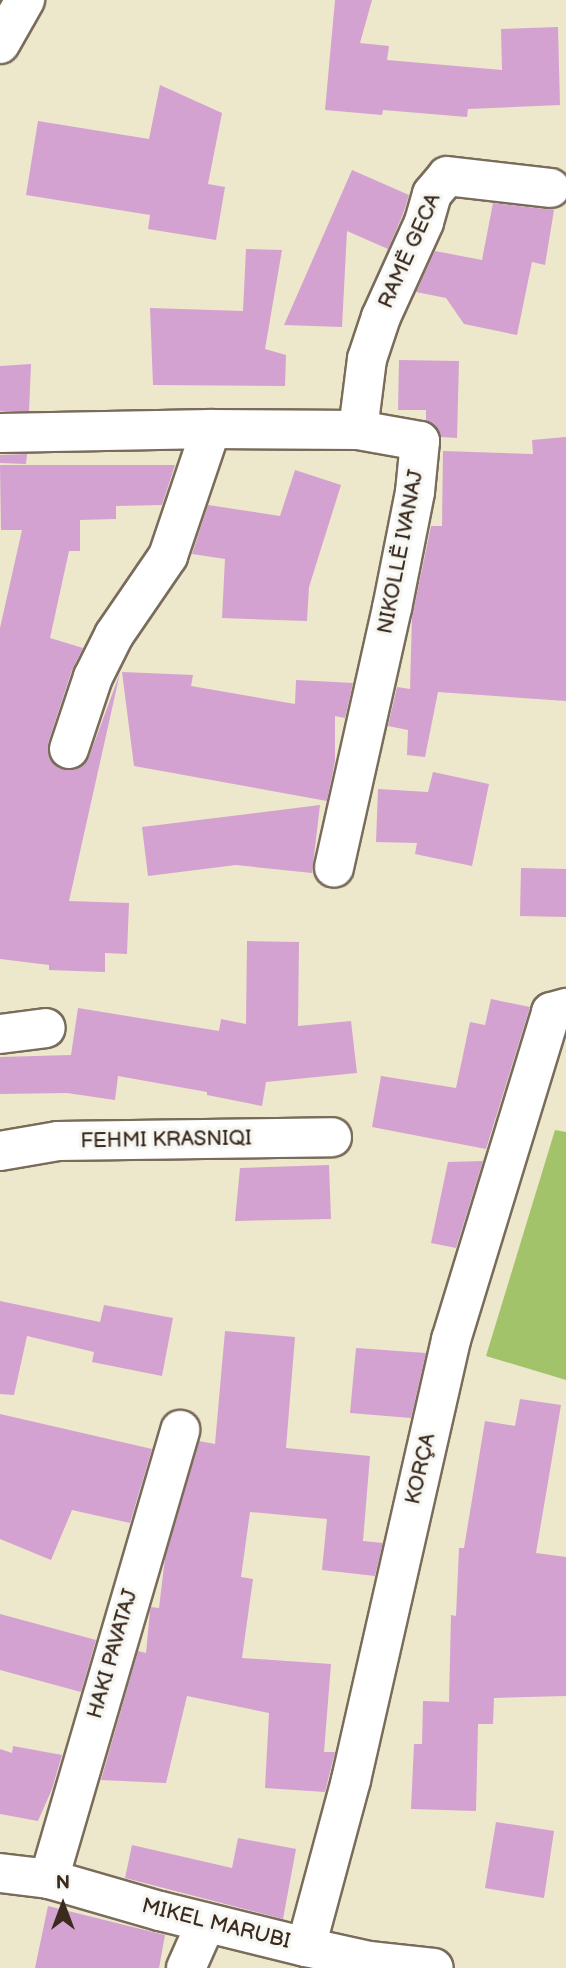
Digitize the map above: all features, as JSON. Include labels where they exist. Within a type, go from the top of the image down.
[{"type":"street","points":[[0,44],[25,0]]},
{"type":"street","name":"RAMË GECA","points":[[358,430],[367,359],[381,317],[424,222],[432,194],[447,176],[550,188]]},
{"type":"street","points":[[69,749],[93,677],[109,646],[168,556],[211,429]]},
{"type":"street","name":"NIKOLLË IVANAJ","points":[[0,433],[211,429],[358,430],[420,441],[415,492],[395,595],[334,868]]},
{"type":"street","name":"KORÇA","points":[[306,1947],[351,1780],[451,1340],[551,1012],[566,1008]]},
{"type":"street","points":[[0,1034],[46,1028]]},
{"type":"street","name":"FEHMI KRASNIQI","points":[[0,1152],[58,1142],[332,1138]]},
{"type":"street","name":"HAKI PAVATAJ","points":[[49,1878],[180,1430]]},
{"type":"street","name":"MIKEL MARUBI","points":[[0,1873],[49,1878],[206,1923],[369,1961],[434,1968]]},
{"type":"street","points":[[186,1968],[206,1923]]},
{"type":"green space","points":[[555,1130],[566,1132],[566,1380],[486,1356]]},
{"type":"building","points":[[335,0],[372,0],[360,43],[389,46],[387,60],[502,70],[501,29],[558,27],[560,105],[468,109],[467,117],[383,110],[382,115],[325,110]]},
{"type":"building","points":[[160,85],[222,113],[208,184],[225,187],[216,240],[148,229],[150,215],[26,195],[38,121],[149,139]]},
{"type":"building","points":[[352,170],[409,195],[388,249],[347,231],[342,327],[284,325]]},
{"type":"building","points":[[493,203],[554,210],[545,265],[532,262],[517,335],[464,324],[446,298],[416,292],[435,251],[482,260]]},
{"type":"building","points":[[246,249],[282,250],[265,349],[286,355],[285,386],[153,385],[150,308],[243,311]]},
{"type":"building","points":[[399,360],[459,361],[457,438],[441,437],[434,424],[426,420],[426,410],[398,410]]},
{"type":"building","points":[[31,364],[29,411],[0,411],[0,366]]},
{"type":"building","points":[[566,437],[566,701],[438,692],[425,757],[407,755],[408,730],[388,726],[397,687],[410,689],[412,617],[431,526],[442,526],[443,451],[533,454],[532,440]]},
{"type":"building","points":[[27,454],[26,464],[0,463],[0,455]]},
{"type":"building","points":[[0,465],[175,465],[162,505],[116,506],[116,519],[80,520],[80,551],[69,551],[50,638],[83,648],[72,670],[48,743],[48,754],[53,764],[61,769],[74,770],[84,765],[89,757],[120,673],[69,901],[129,903],[127,954],[105,953],[105,972],[49,970],[49,965],[0,959],[0,628],[22,530],[1,530]]},
{"type":"building","points":[[295,470],[341,485],[309,587],[307,621],[222,618],[225,559],[192,554],[208,505],[280,516]]},
{"type":"building","points":[[122,672],[193,675],[191,686],[295,704],[296,680],[353,683],[345,718],[335,716],[335,761],[327,801],[134,766]]},
{"type":"building","points":[[433,772],[489,784],[472,866],[415,854],[417,843],[376,842],[378,789],[428,792]]},
{"type":"building","points":[[320,805],[312,873],[236,865],[148,876],[142,827]]},
{"type":"building","points":[[521,868],[566,869],[566,917],[520,916]]},
{"type":"building","points":[[247,941],[299,942],[298,1026],[351,1021],[357,1073],[266,1082],[262,1106],[207,1095],[207,1092],[118,1076],[115,1100],[67,1093],[0,1094],[0,1057],[71,1055],[78,1008],[219,1031],[221,1019],[246,1024]]},
{"type":"building","points":[[491,999],[530,1007],[486,1149],[372,1127],[381,1076],[456,1088],[470,1022],[485,1025]]},
{"type":"building","points":[[483,1161],[456,1248],[431,1243],[448,1162]]},
{"type":"building","points":[[329,1165],[331,1219],[235,1221],[240,1168]]},
{"type":"building","points":[[0,1301],[100,1322],[104,1305],[173,1318],[162,1376],[92,1362],[94,1352],[27,1336],[14,1395],[0,1394]]},
{"type":"building","points":[[225,1331],[295,1337],[286,1448],[370,1456],[363,1541],[383,1543],[375,1576],[322,1570],[327,1519],[250,1512],[241,1577],[253,1579],[242,1658],[331,1664],[324,1752],[335,1752],[325,1792],[265,1788],[269,1713],[187,1696],[166,1783],[101,1780],[138,1651],[146,1653],[151,1607],[159,1608],[165,1558],[199,1441],[215,1444]]},
{"type":"building","points":[[356,1348],[426,1353],[411,1418],[350,1413]]},
{"type":"building","points":[[520,1399],[561,1405],[536,1553],[566,1557],[566,1696],[494,1698],[493,1724],[478,1724],[476,1811],[411,1809],[414,1744],[422,1744],[423,1701],[449,1702],[451,1615],[456,1616],[459,1548],[464,1548],[485,1421],[515,1426]]},
{"type":"building","points":[[0,1414],[152,1449],[130,1523],[72,1510],[51,1560],[0,1539]]},
{"type":"building","points":[[0,1614],[96,1640],[81,1692],[0,1670]]},
{"type":"building","points":[[13,1746],[62,1755],[52,1789],[38,1821],[0,1814],[0,1749],[12,1753]]},
{"type":"building","points":[[496,1822],[554,1831],[544,1898],[485,1888]]},
{"type":"building","points":[[238,1838],[296,1849],[283,1919],[125,1878],[132,1845],[232,1868]]},
{"type":"building","points":[[48,1906],[165,1935],[159,1968],[35,1968]]}]
